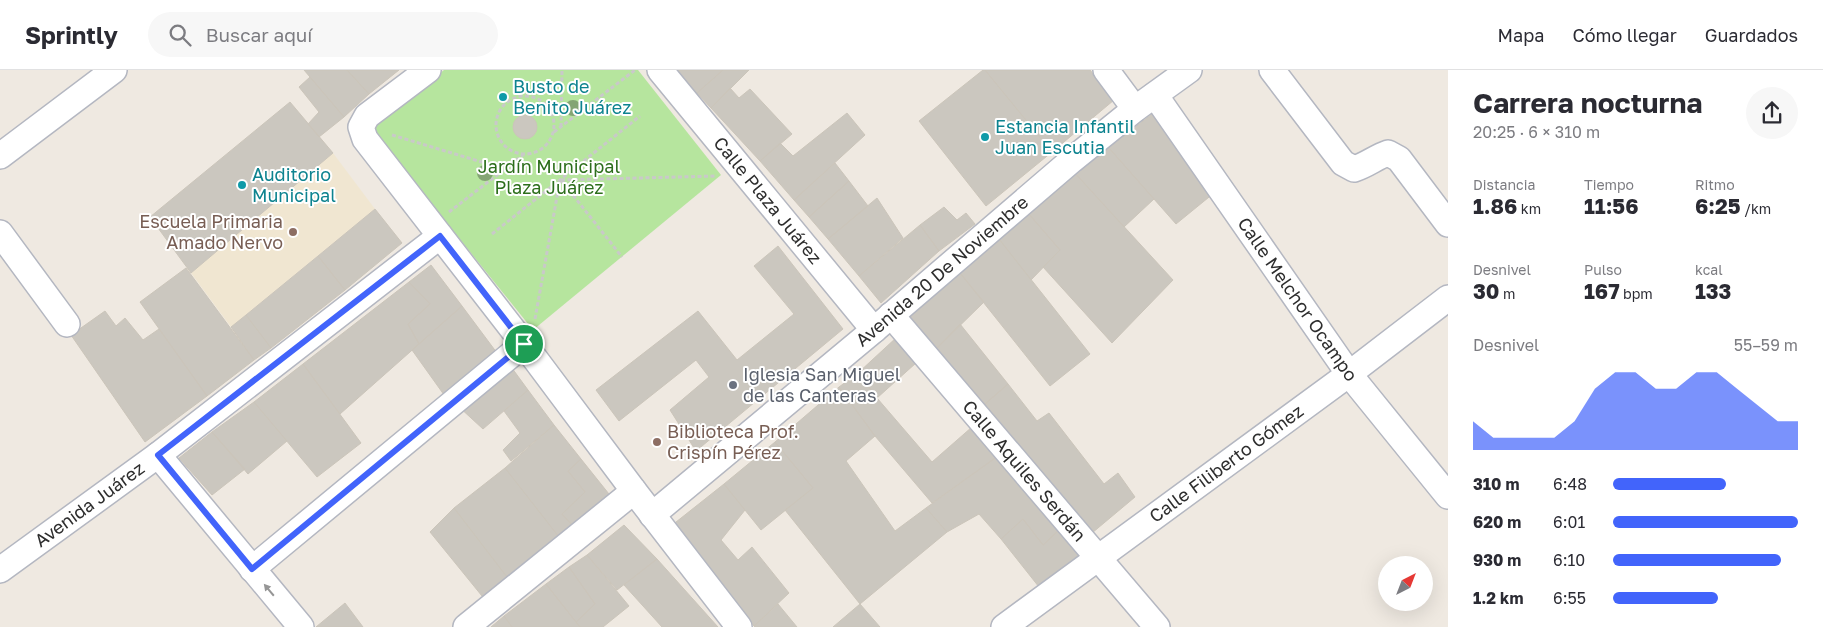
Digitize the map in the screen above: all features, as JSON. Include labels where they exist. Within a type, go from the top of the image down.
[{"type":"street","points":[[0,156],[114,70]]},
{"type":"street","points":[[428,70],[366,116],[362,127],[365,139],[441,227],[524,344],[652,515],[739,627]]},
{"type":"street","name":"Calle Plaza Juárez","points":[[660,70],[882,322]]},
{"type":"street","points":[[1106,70],[1135,109]]},
{"type":"street","name":"Avenida 20 De Noviembre","points":[[652,515],[1072,160],[1135,109],[1189,70]]},
{"type":"street","points":[[1272,70],[1343,163],[1354,168],[1366,165],[1377,156],[1388,154],[1399,159],[1448,224]]},
{"type":"street","name":"Calle Melchor Ocampo","points":[[1155,95],[1348,374],[1448,496]]},
{"type":"street","name":"Avenida Juárez","points":[[0,570],[158,455],[441,227]]},
{"type":"street","points":[[0,233],[67,324]]},
{"type":"street","name":"Calle Filiberto Gómez","points":[[1004,627],[1348,374],[1448,298]]},
{"type":"street","name":"Calle Aquiles Serdán","points":[[882,322],[1098,559],[1156,627]]},
{"type":"street","points":[[252,569],[524,344]]},
{"type":"street","points":[[158,455],[301,627]]},
{"type":"street","points":[[466,627],[634,491]]},
{"type":"path","points":[[561,126],[562,70]]},
{"type":"path","points":[[553,132],[635,70]]},
{"type":"path","points":[[519,96],[539,99],[552,113],[554,123],[549,142],[534,153],[524,154],[514,152],[506,147],[500,140],[496,122],[498,113],[504,106],[510,100],[519,96]]},
{"type":"path","points":[[492,234],[640,116]]},
{"type":"path","points":[[388,134],[505,169]]},
{"type":"path","points":[[441,227],[524,154]]},
{"type":"path","points":[[560,180],[721,176]]},
{"type":"path","points":[[560,180],[622,257]]},
{"type":"path","points":[[535,321],[560,180]]},
{"type":"shaded area","name":"Escuela Primaria Amado Nervo","points":[[333,153],[375,209],[231,327],[191,273]]},
{"type":"green space","name":"Jardín Municipal Plaza Juárez","points":[[444,70],[638,70],[721,175],[533,330],[370,128]]},
{"type":"building","points":[[304,70],[347,70],[369,94],[344,117]]},
{"type":"building","points":[[347,70],[399,70],[369,94]]},
{"type":"building","points":[[675,70],[723,70],[697,93]]},
{"type":"building","points":[[723,70],[749,70],[711,108],[697,93]]},
{"type":"building","name":"Estancia Infantil Juan Escutia","points":[[985,70],[1052,152],[986,206],[919,121]]},
{"type":"building","points":[[985,70],[1090,70],[1114,100],[1052,152]]},
{"type":"building","points":[[310,77],[344,117],[319,137],[308,124],[319,112],[299,87]]},
{"type":"building","points":[[730,88],[739,98],[750,89],[792,134],[760,161],[711,108]]},
{"type":"building","name":"Auditorio Municipal","points":[[290,102],[333,153],[191,273],[150,217]]},
{"type":"building","points":[[847,113],[865,135],[794,200],[760,161],[780,143],[793,156]]},
{"type":"building","points":[[1152,114],[1214,193],[1176,224],[1109,148]]},
{"type":"building","points":[[525,115],[534,118],[537,127],[534,136],[525,139],[516,136],[513,127],[516,118]]},
{"type":"building","points":[[1109,148],[1154,199],[1124,227],[1074,172]]},
{"type":"building","points":[[835,163],[849,181],[809,217],[794,200]]},
{"type":"building","points":[[1074,172],[1173,280],[1112,343],[1043,267],[1060,250],[1028,213]]},
{"type":"building","points":[[849,181],[868,206],[828,239],[809,217]]},
{"type":"building","points":[[877,198],[903,238],[859,276],[828,239]]},
{"type":"building","points":[[944,207],[957,220],[966,213],[975,224],[939,251],[920,225]]},
{"type":"building","points":[[375,209],[402,243],[345,290],[318,256]]},
{"type":"building","points":[[1028,213],[1060,250],[1031,280],[999,239]]},
{"type":"building","points":[[920,225],[939,251],[881,303],[859,276]]},
{"type":"building","points":[[999,239],[1090,354],[1050,386],[960,273]]},
{"type":"building","name":"Iglesia San Miguel de las Canteras","points":[[778,246],[843,329],[696,451],[670,410],[709,377],[696,360],[619,421],[596,390],[698,311],[737,360],[794,314],[754,266]]},
{"type":"building","points":[[318,256],[345,290],[271,348],[246,315]]},
{"type":"building","points":[[431,265],[462,306],[419,344],[408,324],[430,304],[409,282]]},
{"type":"building","points":[[186,268],[254,360],[207,396],[140,302]]},
{"type":"building","points":[[960,273],[984,302],[936,349],[909,318]]},
{"type":"building","points":[[409,282],[430,304],[408,324],[419,344],[340,414],[303,364]]},
{"type":"building","points":[[462,306],[500,357],[447,399],[412,350]]},
{"type":"building","points":[[105,311],[116,326],[125,318],[143,340],[159,329],[207,396],[145,442],[71,335]]},
{"type":"building","points":[[246,315],[271,348],[254,360],[231,327]]},
{"type":"building","points":[[960,324],[1008,384],[985,404],[936,349]]},
{"type":"building","points":[[897,337],[916,363],[877,398],[858,373]]},
{"type":"building","points":[[303,364],[361,443],[317,477],[254,402]]},
{"type":"building","points":[[509,364],[528,390],[483,429],[458,406]]},
{"type":"building","points":[[858,373],[932,462],[972,427],[998,456],[932,503],[875,436],[839,387]]},
{"type":"building","points":[[1008,384],[1037,421],[1049,413],[1104,484],[1118,473],[1135,497],[1092,533],[985,404]]},
{"type":"building","points":[[839,387],[875,436],[846,461],[895,531],[926,508],[947,532],[860,604],[785,510],[813,488],[775,442]]},
{"type":"building","points":[[528,390],[554,425],[511,461],[503,450],[520,433],[504,411]]},
{"type":"building","points":[[254,402],[287,441],[248,474],[212,432]]},
{"type":"building","points":[[554,425],[581,459],[568,471],[585,492],[562,514],[572,525],[559,537],[505,468]]},
{"type":"building","points":[[212,432],[245,469],[212,495],[179,458]]},
{"type":"building","points":[[775,442],[813,488],[761,530],[724,484]]},
{"type":"building","points":[[998,456],[1059,530],[1043,545],[1023,519],[1001,539],[979,514],[947,532],[926,508]]},
{"type":"building","points":[[581,459],[609,494],[572,525],[562,514],[585,492],[568,471]]},
{"type":"building","points":[[505,468],[559,537],[507,577],[454,508]]},
{"type":"building","points":[[724,484],[745,510],[721,540],[738,560],[752,547],[789,593],[754,626],[671,526]]},
{"type":"building","points":[[454,508],[507,577],[482,596],[430,532]]},
{"type":"building","points":[[1023,519],[1043,545],[1059,530],[1080,555],[1039,587],[1001,539]]},
{"type":"building","points":[[624,525],[657,559],[617,590],[587,555]]},
{"type":"building","points":[[587,555],[629,606],[603,627],[580,627],[576,622],[595,604],[569,567]]},
{"type":"building","points":[[657,559],[718,627],[662,627],[624,585]]},
{"type":"building","points":[[569,567],[595,604],[576,622],[546,584]]},
{"type":"building","points":[[546,584],[580,627],[512,627],[504,616]]},
{"type":"building","points":[[345,603],[363,627],[316,627]]},
{"type":"building","points":[[778,604],[797,627],[754,626]]},
{"type":"building","points":[[860,604],[880,627],[833,627]]},
{"type":"building","points":[[504,616],[512,627],[491,627]]},
{"type":"place","name":"Busto de Benito Juárez","points":[[503,97]]},
{"type":"place","name":"Estancia Infantil Juan Escutia","points":[[985,137]]},
{"type":"place","name":"Auditorio Municipal","points":[[242,185]]},
{"type":"place","name":"Escuela Primaria Amado Nervo","points":[[293,232]]},
{"type":"place","name":"Iglesia San Miguel de las Canteras","points":[[733,385]]},
{"type":"place","name":"Biblioteca Prof. Crispín Pérez","points":[[657,442]]},
{"type":"route","points":[[440,236],[524,344],[252,569],[158,455],[440,236]]}]
